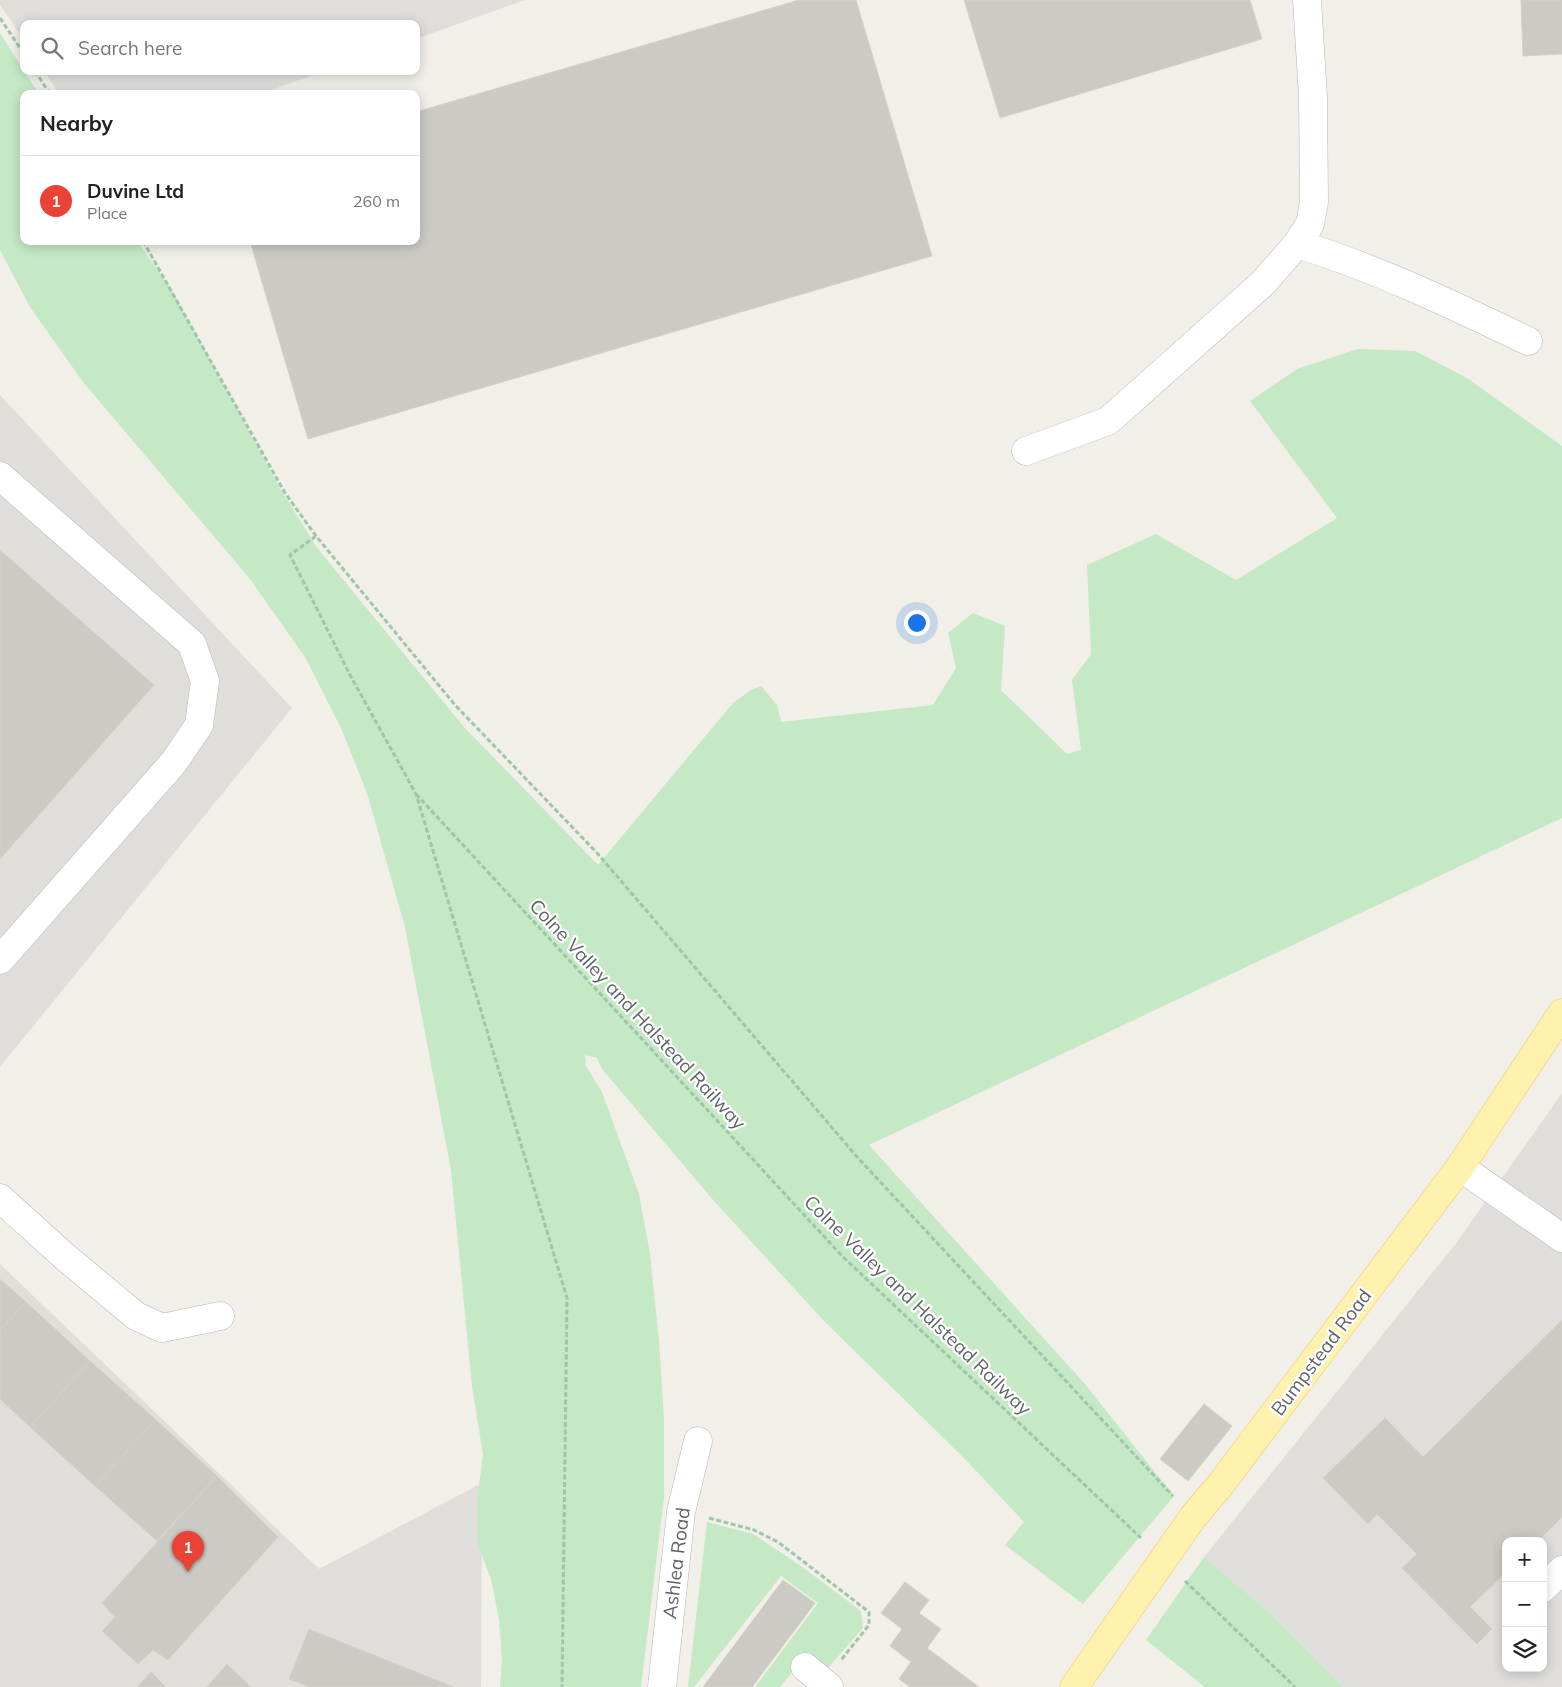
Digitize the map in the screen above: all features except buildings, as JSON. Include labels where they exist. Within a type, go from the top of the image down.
[{"type":"main road","name":"Bumpstead Road","points":[[1074,1687],[1193,1517],[1221,1484],[1460,1167],[1562,1013]]},
{"type":"street","points":[[1026,451],[1108,421],[1263,283],[1297,244],[1310,224],[1314,202],[1313,97],[1307,0]]},
{"type":"street","points":[[1297,244],[1333,255],[1470,313],[1528,341]]},
{"type":"street","points":[[0,476],[192,644],[205,681],[199,725],[174,762],[0,960]]},
{"type":"street","points":[[1460,1167],[1559,1229]]},
{"type":"street","points":[[0,1198],[64,1256],[136,1316],[162,1328],[220,1316]]},
{"type":"street","name":"Ashlea Road","points":[[662,1687],[681,1512],[698,1441]]},
{"type":"street","points":[[1547,1584],[1562,1570]]},
{"type":"path","points":[[0,18],[20,48]]},
{"type":"path","points":[[38,75],[47,90]]},
{"type":"path","points":[[145,245],[286,493],[316,536],[455,705],[598,854],[858,1158],[1193,1517]]},
{"type":"path","name":"Colne Valley and Halstead Railway","points":[[316,536],[290,555],[350,675],[416,794],[567,1298],[562,1687]]},
{"type":"path","name":"Colne Valley and Halstead Railway","points":[[416,794],[842,1256],[1163,1559],[1295,1687]]},
{"type":"path","points":[[681,1512],[699,1514],[725,1524],[739,1525],[778,1542],[869,1612],[870,1619],[864,1634],[819,1679]]},
{"type":"shaded area","points":[[0,0],[525,0],[420,38],[420,20],[20,20],[20,34],[0,5]]},
{"type":"shaded area","points":[[47,75],[313,75],[271,90],[56,90]]},
{"type":"shaded area","points":[[0,395],[292,708],[0,1067]]},
{"type":"shaded area","points":[[1562,1093],[1562,1687],[1343,1687],[1270,1613],[1204,1557],[1457,1242]]},
{"type":"shaded area","points":[[0,1264],[319,1569],[482,1483],[481,1687],[0,1687]]},
{"type":"green space","points":[[0,33],[20,64],[20,75],[27,75],[36,90],[20,90],[20,245],[140,245],[171,289],[281,490],[318,549],[464,727],[598,865],[733,703],[751,690],[761,686],[777,705],[781,722],[933,705],[956,668],[948,633],[973,613],[1005,626],[1001,690],[1067,754],[1081,750],[1072,680],[1091,654],[1087,565],[1156,534],[1236,580],[1337,518],[1250,401],[1297,369],[1358,349],[1415,351],[1467,378],[1562,446],[1562,818],[869,1145],[1085,1384],[1174,1496],[1083,1604],[1005,1545],[1024,1522],[966,1460],[825,1322],[714,1201],[602,1069],[597,1058],[585,1055],[586,1066],[602,1092],[639,1194],[650,1254],[659,1341],[664,1419],[664,1497],[641,1687],[500,1687],[502,1660],[499,1619],[491,1579],[478,1545],[477,1501],[483,1455],[472,1386],[451,1170],[405,927],[367,793],[341,728],[305,657],[250,579],[83,382],[30,307],[0,250]]},
{"type":"green space","points":[[707,1522],[753,1534],[801,1566],[861,1611],[863,1628],[828,1668],[809,1652],[780,1687],[755,1687],[818,1603],[781,1576],[694,1687],[688,1687]]},
{"type":"green space","points":[[1204,1557],[1270,1613],[1343,1687],[1205,1687],[1146,1640]]},
{"type":"place","name":"Duvine Ltd","points":[[188,1572]]}]
